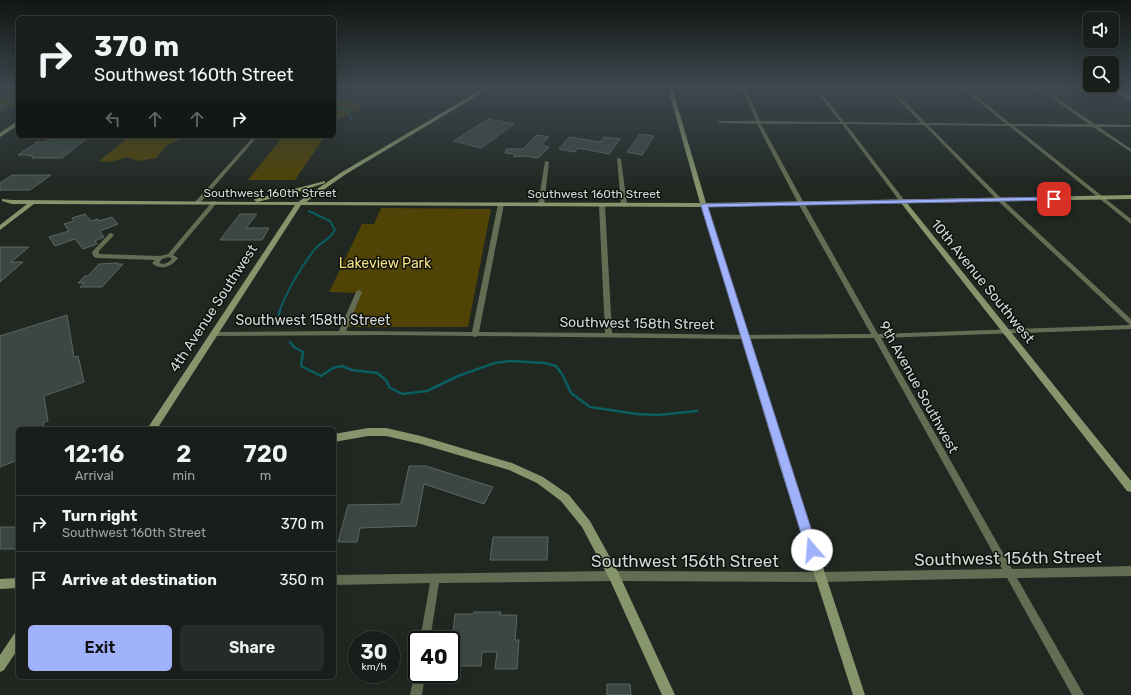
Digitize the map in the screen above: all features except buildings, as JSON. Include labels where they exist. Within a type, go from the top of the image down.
[{"type":"street","points":[[299,204],[344,173],[433,120]]},
{"type":"street","points":[[679,120],[704,206],[859,695]]},
{"type":"street","points":[[921,120],[1000,200],[1131,323]]},
{"type":"street","points":[[1004,120],[1131,222]]},
{"type":"street","points":[[1087,120],[1131,150]]},
{"type":"street","points":[[720,122],[1131,126]]},
{"type":"street","name":"9th Avenue Southwest","points":[[758,122],[801,203],[1078,695]]},
{"type":"street","name":"10th Avenue Southwest","points":[[841,122],[1131,488]]},
{"type":"street","points":[[0,135],[16,124]]},
{"type":"street","points":[[196,203],[254,138]]},
{"type":"street","points":[[619,159],[624,205]]},
{"type":"street","points":[[542,205],[547,162]]},
{"type":"street","points":[[111,234],[96,250],[96,256],[160,258],[170,255],[216,203],[257,200],[280,196],[314,186],[344,173]]},
{"type":"street","name":"Southwest 160th Street","points":[[1,202],[31,204],[216,203],[704,206],[1131,197]]},
{"type":"street","name":"Southwest 160th Street","points":[[1,202],[48,200],[56,203]]},
{"type":"street","points":[[0,228],[31,204]]},
{"type":"street","name":"4th Avenue Southwest","points":[[153,427],[299,204]]},
{"type":"street","points":[[475,334],[501,204]]},
{"type":"street","points":[[602,205],[609,336]]},
{"type":"street","points":[[341,334],[359,292]]},
{"type":"street","name":"Southwest 158th Street","points":[[214,334],[341,334],[384,332],[609,336],[876,336],[1006,330],[1131,327]]},
{"type":"street","points":[[336,438],[368,432],[386,432],[421,440],[512,467],[540,480],[565,498],[586,524],[614,576],[669,695]]},
{"type":"street","name":"Southwest 156th Street","points":[[336,580],[435,580],[614,576],[821,577],[1131,571]]},
{"type":"street","points":[[426,631],[435,580]]},
{"type":"street","points":[[0,584],[16,583]]},
{"type":"street","points":[[0,666],[16,641]]},
{"type":"street","points":[[416,695],[418,683]]},
{"type":"green space","points":[[128,138],[183,138],[167,145],[156,158],[138,161],[128,157],[110,162],[99,161]]},
{"type":"green space","points":[[281,138],[324,138],[295,180],[248,180]]},
{"type":"green space","name":"Lakeview Park","points":[[381,208],[491,209],[468,327],[345,327],[360,293],[329,292],[362,224],[374,224]]},
{"type":"waterway","points":[[279,312],[290,287],[304,264],[315,249],[331,236],[335,230],[330,221],[309,211]]},
{"type":"waterway","points":[[277,321],[280,311]]},
{"type":"waterway","points":[[290,342],[294,347],[303,352],[301,366],[321,376],[333,368],[342,366],[352,370],[377,373],[386,380],[389,387],[402,394],[427,391],[458,376],[495,363],[510,361],[545,363],[556,366],[562,374],[571,393],[590,407],[637,414],[658,415],[697,411]]},
{"type":"route","points":[[812,550],[704,206],[1054,199]]}]
